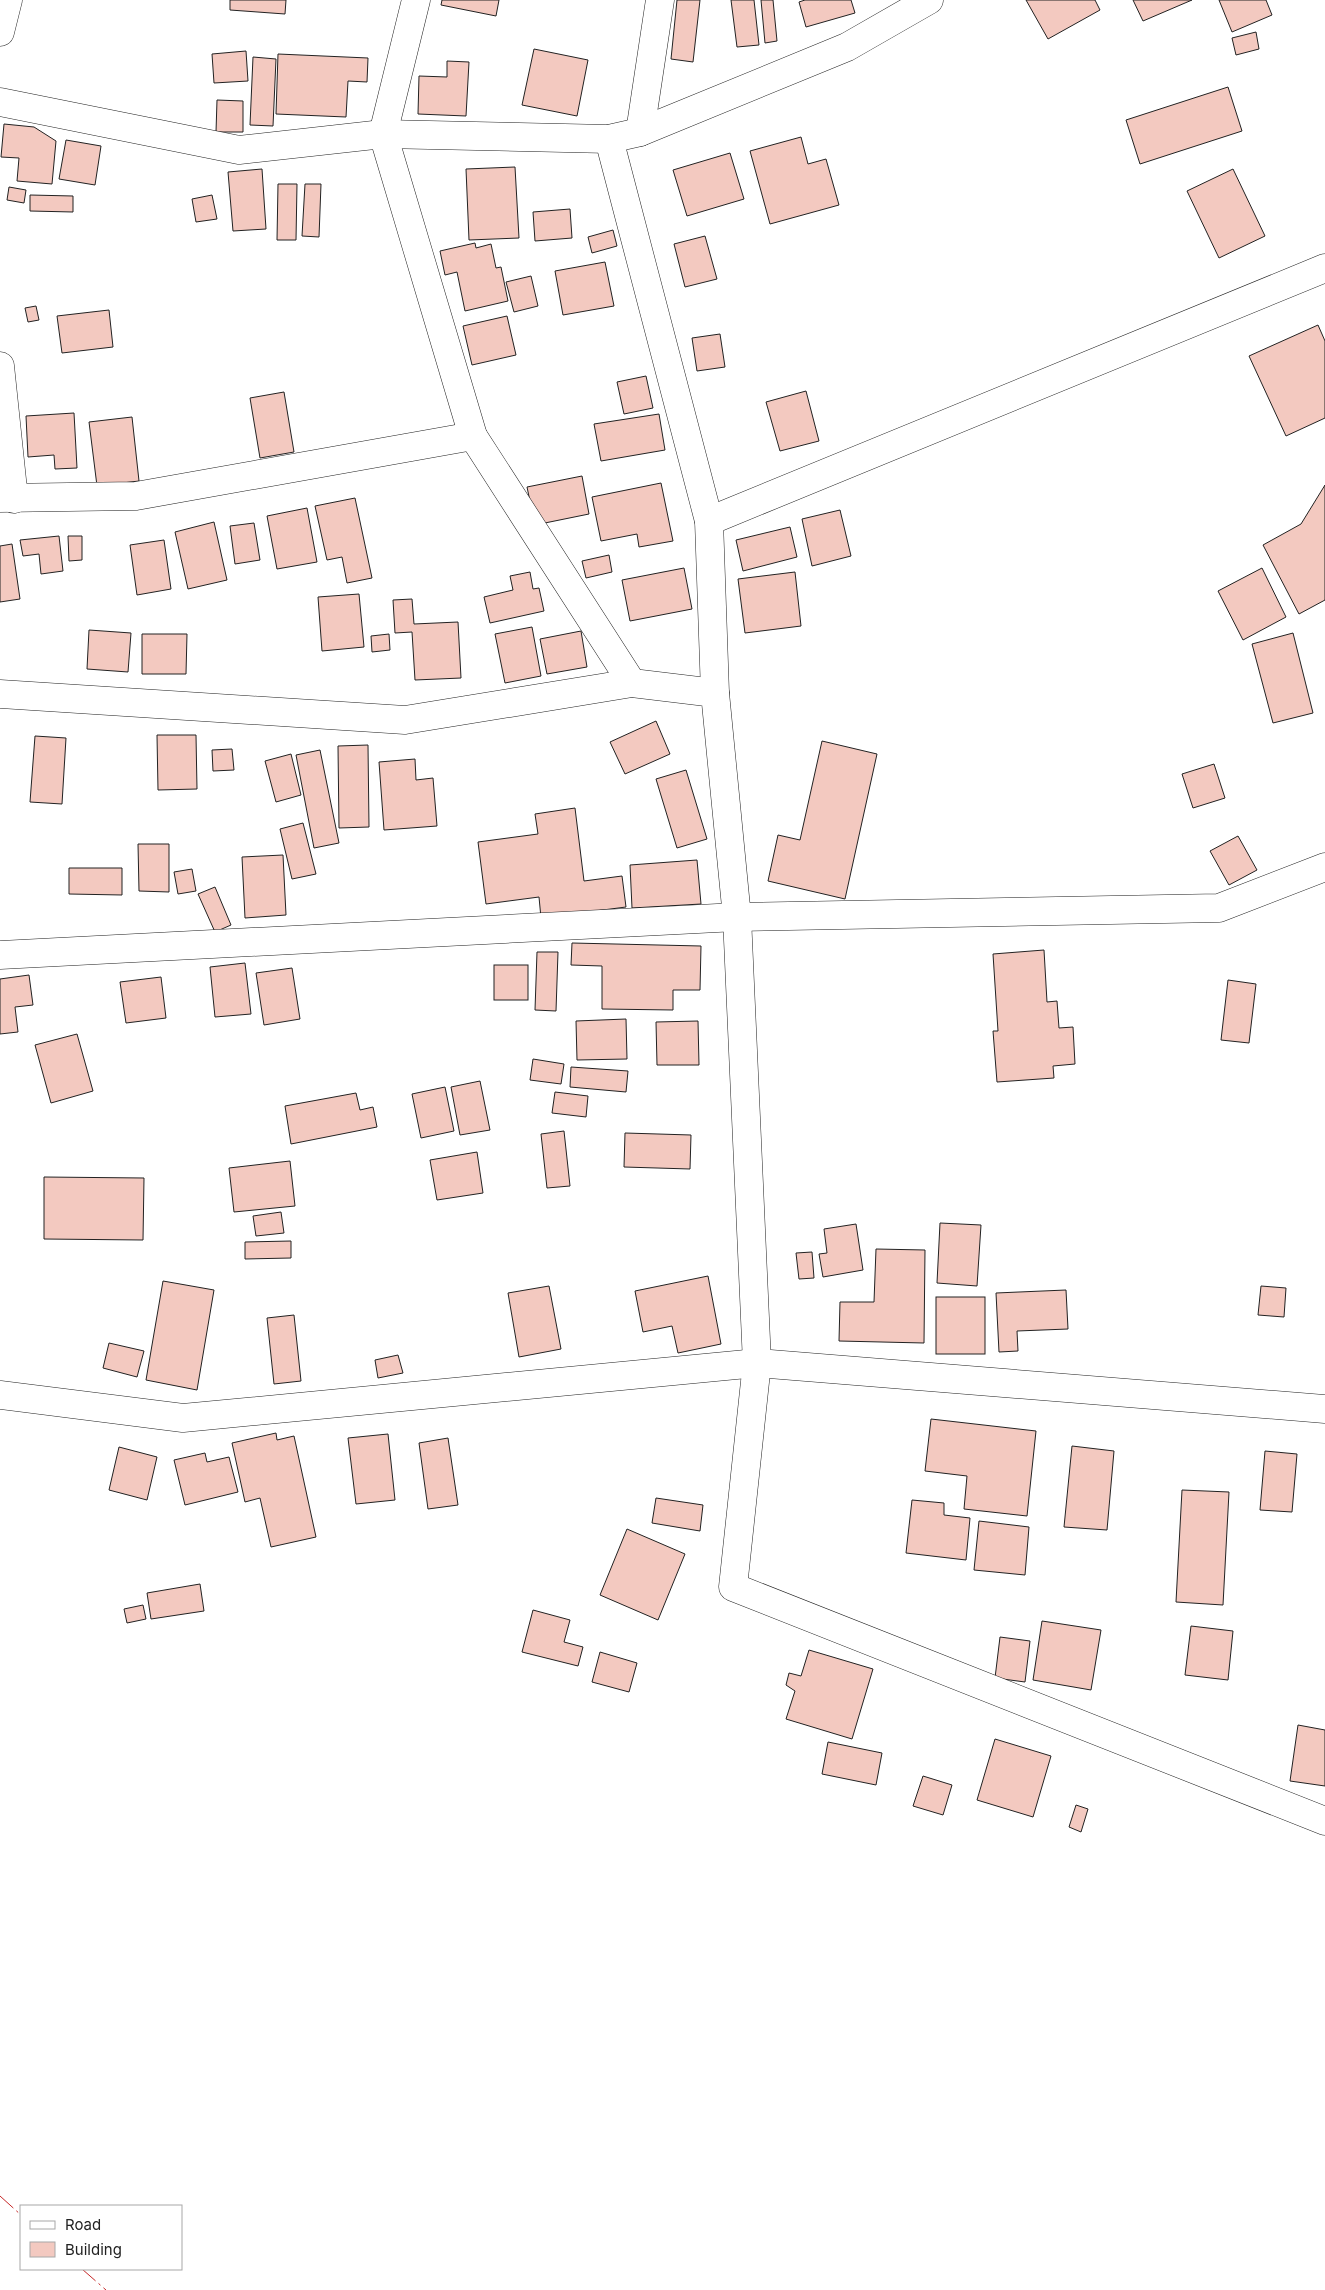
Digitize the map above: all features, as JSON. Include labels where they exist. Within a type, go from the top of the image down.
[{"type":"street","points":[[0,32],[8,0]]},
{"type":"street","points":[[416,0],[383,134],[473,436],[632,683]]},
{"type":"street","points":[[640,132],[660,0]]},
{"type":"street","points":[[0,102],[239,150],[383,134],[609,139],[640,132],[847,47],[929,0]]},
{"type":"street","points":[[609,139],[709,520],[715,693],[737,917],[757,1363],[733,1587],[1325,1821]]},
{"type":"street","points":[[709,520],[1325,268]]},
{"type":"street","points":[[0,366],[7,498],[136,496],[473,436]]},
{"type":"street","points":[[0,694],[405,720],[632,683],[715,693]]},
{"type":"street","points":[[0,955],[737,917],[1219,908],[1325,867]]},
{"type":"street","points":[[0,1395],[183,1418],[757,1363],[1325,1409]]},
{"type":"building","points":[[230,0],[286,0],[285,14],[230,10]]},
{"type":"building","points":[[442,0],[499,0],[496,16],[441,5]]},
{"type":"building","points":[[677,0],[700,0],[693,62],[671,59]]},
{"type":"building","points":[[731,0],[754,0],[759,45],[737,47]]},
{"type":"building","points":[[761,0],[773,0],[777,41],[765,43]]},
{"type":"building","points":[[805,0],[851,0],[855,13],[806,27],[799,2]]},
{"type":"building","points":[[1026,0],[1095,0],[1100,10],[1048,39]]},
{"type":"building","points":[[1133,0],[1192,0],[1143,21]]},
{"type":"building","points":[[1219,0],[1266,0],[1272,15],[1232,32]]},
{"type":"building","points":[[1256,32],[1259,49],[1236,55],[1232,38]]},
{"type":"building","points":[[534,49],[588,60],[577,116],[522,105]]},
{"type":"building","points":[[246,51],[248,81],[214,83],[212,54]]},
{"type":"building","points":[[278,54],[368,58],[367,82],[348,81],[346,117],[276,114]]},
{"type":"building","points":[[253,57],[276,59],[273,126],[250,125]]},
{"type":"building","points":[[447,61],[469,62],[466,116],[418,114],[419,76],[447,77]]},
{"type":"building","points":[[1228,87],[1242,131],[1140,164],[1126,120]]},
{"type":"building","points":[[217,100],[243,101],[243,132],[216,132]]},
{"type":"building","points":[[4,124],[34,127],[56,141],[52,184],[17,181],[19,158],[1,157]]},
{"type":"building","points":[[801,137],[808,164],[826,159],[839,205],[770,224],[750,151]]},
{"type":"building","points":[[66,140],[101,146],[95,185],[59,179]]},
{"type":"building","points":[[730,153],[744,199],[687,216],[673,170]]},
{"type":"building","points":[[515,167],[519,238],[469,240],[466,169]]},
{"type":"building","points":[[262,169],[266,229],[233,231],[228,172]]},
{"type":"building","points":[[1233,169],[1265,236],[1219,258],[1187,191]]},
{"type":"building","points":[[278,184],[297,184],[296,240],[277,240]]},
{"type":"building","points":[[305,184],[321,184],[319,237],[302,236]]},
{"type":"building","points":[[9,187],[26,190],[24,203],[7,200]]},
{"type":"building","points":[[30,195],[73,196],[73,212],[30,211]]},
{"type":"building","points":[[212,195],[217,219],[196,222],[192,199]]},
{"type":"building","points":[[570,209],[572,238],[535,241],[533,212]]},
{"type":"building","points":[[613,230],[617,246],[592,253],[588,237]]},
{"type":"building","points":[[705,236],[717,279],[685,287],[674,244]]},
{"type":"building","points":[[475,243],[476,248],[491,244],[496,268],[501,267],[508,301],[465,311],[457,272],[445,275],[440,251]]},
{"type":"building","points":[[605,262],[614,306],[563,315],[555,271]]},
{"type":"building","points":[[531,276],[538,306],[514,312],[506,282]]},
{"type":"building","points":[[36,306],[39,320],[28,322],[25,308]]},
{"type":"building","points":[[109,310],[113,347],[62,353],[57,316]]},
{"type":"building","points":[[507,316],[516,355],[472,365],[463,326]]},
{"type":"building","points":[[1318,325],[1325,341],[1325,418],[1286,436],[1249,356]]},
{"type":"building","points":[[720,334],[725,367],[697,371],[692,338]]},
{"type":"building","points":[[646,376],[653,408],[624,414],[617,382]]},
{"type":"building","points":[[806,391],[819,441],[780,451],[766,402]]},
{"type":"building","points":[[284,392],[294,452],[260,458],[250,398]]},
{"type":"building","points":[[74,413],[77,468],[55,469],[54,455],[28,457],[26,416]]},
{"type":"building","points":[[659,414],[665,450],[601,461],[594,424]]},
{"type":"building","points":[[132,417],[139,481],[97,486],[89,422]]},
{"type":"building","points":[[582,476],[589,514],[535,525],[527,487]]},
{"type":"building","points":[[661,483],[673,541],[639,547],[637,534],[601,541],[592,497]]},
{"type":"building","points":[[1325,485],[1325,600],[1299,614],[1263,545],[1301,524]]},
{"type":"building","points":[[355,498],[372,578],[347,583],[342,557],[327,560],[315,506]]},
{"type":"building","points":[[307,508],[317,562],[277,569],[267,516]]},
{"type":"building","points":[[840,510],[851,556],[812,566],[802,519]]},
{"type":"building","points":[[214,522],[227,580],[188,589],[175,532]]},
{"type":"building","points":[[254,523],[260,560],[235,564],[230,526]]},
{"type":"building","points":[[790,527],[797,557],[743,571],[736,540]]},
{"type":"building","points":[[59,536],[63,571],[41,574],[39,554],[23,556],[20,540]]},
{"type":"building","points":[[68,536],[82,536],[82,560],[69,561]]},
{"type":"building","points":[[164,540],[171,589],[137,595],[130,545]]},
{"type":"building","points":[[12,544],[20,599],[0,602],[0,546]]},
{"type":"building","points":[[609,555],[612,572],[586,578],[582,561]]},
{"type":"building","points":[[684,568],[692,609],[630,621],[622,580]]},
{"type":"building","points":[[1262,568],[1286,617],[1243,640],[1218,591]]},
{"type":"building","points":[[530,572],[533,589],[539,588],[544,611],[490,623],[484,597],[513,590],[510,576]]},
{"type":"building","points":[[795,572],[801,626],[745,633],[738,579]]},
{"type":"building","points":[[359,594],[364,647],[322,651],[318,597]]},
{"type":"building","points":[[412,599],[414,624],[458,622],[461,678],[415,680],[412,632],[395,633],[393,600]]},
{"type":"building","points":[[532,627],[541,676],[505,683],[495,634]]},
{"type":"building","points":[[89,630],[131,633],[128,672],[87,669]]},
{"type":"building","points":[[581,631],[587,667],[547,674],[540,639]]},
{"type":"building","points":[[1293,633],[1313,713],[1273,723],[1252,644]]},
{"type":"building","points":[[142,634],[187,634],[186,674],[142,674]]},
{"type":"building","points":[[389,634],[390,650],[372,652],[371,636]]},
{"type":"building","points":[[656,721],[670,754],[625,774],[610,742]]},
{"type":"building","points":[[157,735],[196,735],[197,789],[158,790]]},
{"type":"building","points":[[35,736],[66,738],[62,804],[30,802]]},
{"type":"building","points":[[822,741],[877,754],[845,899],[768,881],[778,835],[800,840]]},
{"type":"building","points":[[368,745],[369,827],[339,828],[338,746]]},
{"type":"building","points":[[232,749],[234,770],[213,771],[212,750]]},
{"type":"building","points":[[320,750],[339,843],[314,848],[296,755]]},
{"type":"building","points":[[291,754],[301,795],[276,802],[265,761]]},
{"type":"building","points":[[415,759],[416,780],[433,778],[437,826],[384,830],[379,762]]},
{"type":"building","points":[[1214,764],[1225,798],[1193,808],[1182,774]]},
{"type":"building","points":[[686,770],[707,839],[677,848],[656,779]]},
{"type":"building","points":[[575,808],[584,881],[622,876],[626,907],[541,918],[539,897],[486,904],[478,842],[538,834],[535,814]]},
{"type":"building","points":[[303,823],[316,874],[292,879],[280,829]]},
{"type":"building","points":[[1238,836],[1257,870],[1229,885],[1210,851]]},
{"type":"building","points":[[138,844],[169,844],[169,892],[139,891]]},
{"type":"building","points":[[283,855],[286,915],[245,918],[242,857]]},
{"type":"building","points":[[697,860],[701,904],[632,908],[630,865]]},
{"type":"building","points":[[69,868],[122,868],[122,895],[69,894]]},
{"type":"building","points":[[192,869],[196,891],[178,894],[174,872]]},
{"type":"building","points":[[215,887],[231,925],[215,932],[198,894]]},
{"type":"building","points":[[572,943],[701,946],[700,990],[673,990],[673,1010],[602,1009],[602,966],[571,965]]},
{"type":"building","points":[[1044,950],[1047,1002],[1057,1001],[1059,1028],[1073,1027],[1075,1064],[1053,1066],[1054,1078],[997,1082],[993,1031],[998,1031],[993,954]]},
{"type":"building","points":[[537,952],[558,952],[556,1011],[535,1010]]},
{"type":"building","points":[[245,963],[251,1014],[215,1017],[210,967]]},
{"type":"building","points":[[494,965],[528,965],[528,1000],[494,1000]]},
{"type":"building","points":[[292,968],[300,1019],[264,1025],[256,973]]},
{"type":"building","points":[[29,975],[33,1005],[15,1007],[18,1032],[0,1034],[0,979]]},
{"type":"building","points":[[161,977],[166,1018],[126,1023],[120,982]]},
{"type":"building","points":[[1228,980],[1256,984],[1249,1043],[1221,1040]]},
{"type":"building","points":[[626,1019],[627,1059],[577,1060],[576,1021]]},
{"type":"building","points":[[698,1021],[699,1065],[657,1065],[656,1022]]},
{"type":"building","points":[[77,1034],[93,1091],[51,1103],[35,1045]]},
{"type":"building","points":[[533,1059],[564,1064],[561,1084],[530,1080]]},
{"type":"building","points":[[571,1067],[628,1071],[626,1092],[570,1087]]},
{"type":"building","points":[[480,1081],[490,1130],[460,1135],[451,1087]]},
{"type":"building","points":[[445,1087],[454,1131],[421,1138],[412,1094]]},
{"type":"building","points":[[555,1092],[588,1096],[586,1117],[552,1113]]},
{"type":"building","points":[[356,1093],[360,1110],[373,1107],[377,1127],[291,1144],[285,1106]]},
{"type":"building","points":[[564,1131],[570,1186],[547,1188],[541,1134]]},
{"type":"building","points":[[625,1133],[691,1135],[690,1169],[624,1167]]},
{"type":"building","points":[[477,1152],[483,1193],[437,1200],[430,1160]]},
{"type":"building","points":[[290,1161],[295,1206],[234,1212],[229,1168]]},
{"type":"building","points":[[44,1177],[144,1178],[143,1240],[44,1239]]},
{"type":"building","points":[[281,1212],[284,1233],[256,1236],[253,1216]]},
{"type":"building","points":[[940,1223],[981,1225],[977,1286],[937,1283]]},
{"type":"building","points":[[856,1224],[863,1270],[823,1277],[819,1254],[827,1253],[824,1229]]},
{"type":"building","points":[[291,1241],[291,1258],[245,1259],[245,1242]]},
{"type":"building","points":[[876,1249],[925,1250],[924,1343],[839,1341],[840,1302],[874,1302]]},
{"type":"building","points":[[812,1252],[814,1278],[799,1279],[796,1253]]},
{"type":"building","points":[[708,1276],[721,1344],[678,1353],[672,1326],[643,1332],[635,1291]]},
{"type":"building","points":[[163,1281],[214,1290],[197,1390],[146,1380]]},
{"type":"building","points":[[549,1286],[561,1349],[519,1357],[508,1293]]},
{"type":"building","points":[[1261,1286],[1286,1288],[1284,1317],[1258,1315]]},
{"type":"building","points":[[1066,1290],[1068,1329],[1017,1331],[1018,1351],[999,1352],[996,1293]]},
{"type":"building","points":[[936,1297],[985,1297],[985,1354],[936,1354]]},
{"type":"building","points":[[294,1315],[301,1381],[274,1384],[267,1318]]},
{"type":"building","points":[[109,1343],[144,1351],[137,1377],[103,1368]]},
{"type":"building","points":[[398,1355],[403,1373],[378,1378],[375,1360]]},
{"type":"building","points":[[931,1419],[1036,1431],[1027,1516],[964,1509],[967,1476],[925,1471]]},
{"type":"building","points":[[276,1433],[277,1440],[294,1436],[316,1537],[271,1547],[260,1498],[245,1502],[232,1443]]},
{"type":"building","points":[[388,1434],[395,1500],[356,1504],[348,1438]]},
{"type":"building","points":[[448,1438],[458,1505],[428,1509],[419,1443]]},
{"type":"building","points":[[1072,1446],[1114,1451],[1107,1530],[1064,1527]]},
{"type":"building","points":[[119,1447],[157,1457],[147,1500],[109,1490]]},
{"type":"building","points":[[1265,1451],[1297,1454],[1292,1512],[1260,1510]]},
{"type":"building","points":[[205,1453],[207,1462],[229,1457],[238,1492],[185,1505],[174,1460]]},
{"type":"building","points":[[1182,1490],[1229,1492],[1223,1605],[1176,1602]]},
{"type":"building","points":[[656,1498],[703,1505],[700,1531],[652,1523]]},
{"type":"building","points":[[912,1500],[944,1503],[944,1515],[970,1518],[966,1560],[906,1553]]},
{"type":"building","points":[[979,1521],[1029,1527],[1025,1575],[974,1570]]},
{"type":"building","points":[[627,1529],[685,1554],[658,1620],[600,1595]]},
{"type":"building","points":[[200,1584],[204,1611],[151,1619],[147,1593]]},
{"type":"building","points":[[143,1605],[146,1619],[127,1623],[124,1609]]},
{"type":"building","points":[[533,1610],[570,1620],[564,1642],[583,1647],[578,1666],[522,1652]]},
{"type":"building","points":[[1042,1621],[1101,1630],[1091,1690],[1033,1680]]},
{"type":"building","points":[[1191,1626],[1233,1631],[1228,1680],[1185,1675]]},
{"type":"building","points":[[1000,1637],[1030,1641],[1025,1682],[995,1678]]},
{"type":"building","points":[[809,1650],[873,1669],[852,1739],[786,1719],[795,1691],[786,1685],[789,1673],[801,1676]]},
{"type":"building","points":[[600,1652],[637,1663],[629,1692],[592,1682]]},
{"type":"building","points":[[1298,1725],[1325,1730],[1325,1786],[1290,1781]]},
{"type":"building","points":[[995,1739],[1051,1756],[1033,1817],[977,1800]]},
{"type":"building","points":[[828,1742],[882,1753],[876,1785],[822,1774]]},
{"type":"building","points":[[923,1776],[952,1785],[943,1815],[913,1806]]},
{"type":"building","points":[[1076,1805],[1088,1809],[1081,1832],[1069,1827]]},
{"type":"power","points":[[0,2196],[20,2214]]},
{"type":"power","points":[[83,2270],[106,2290]]}]
